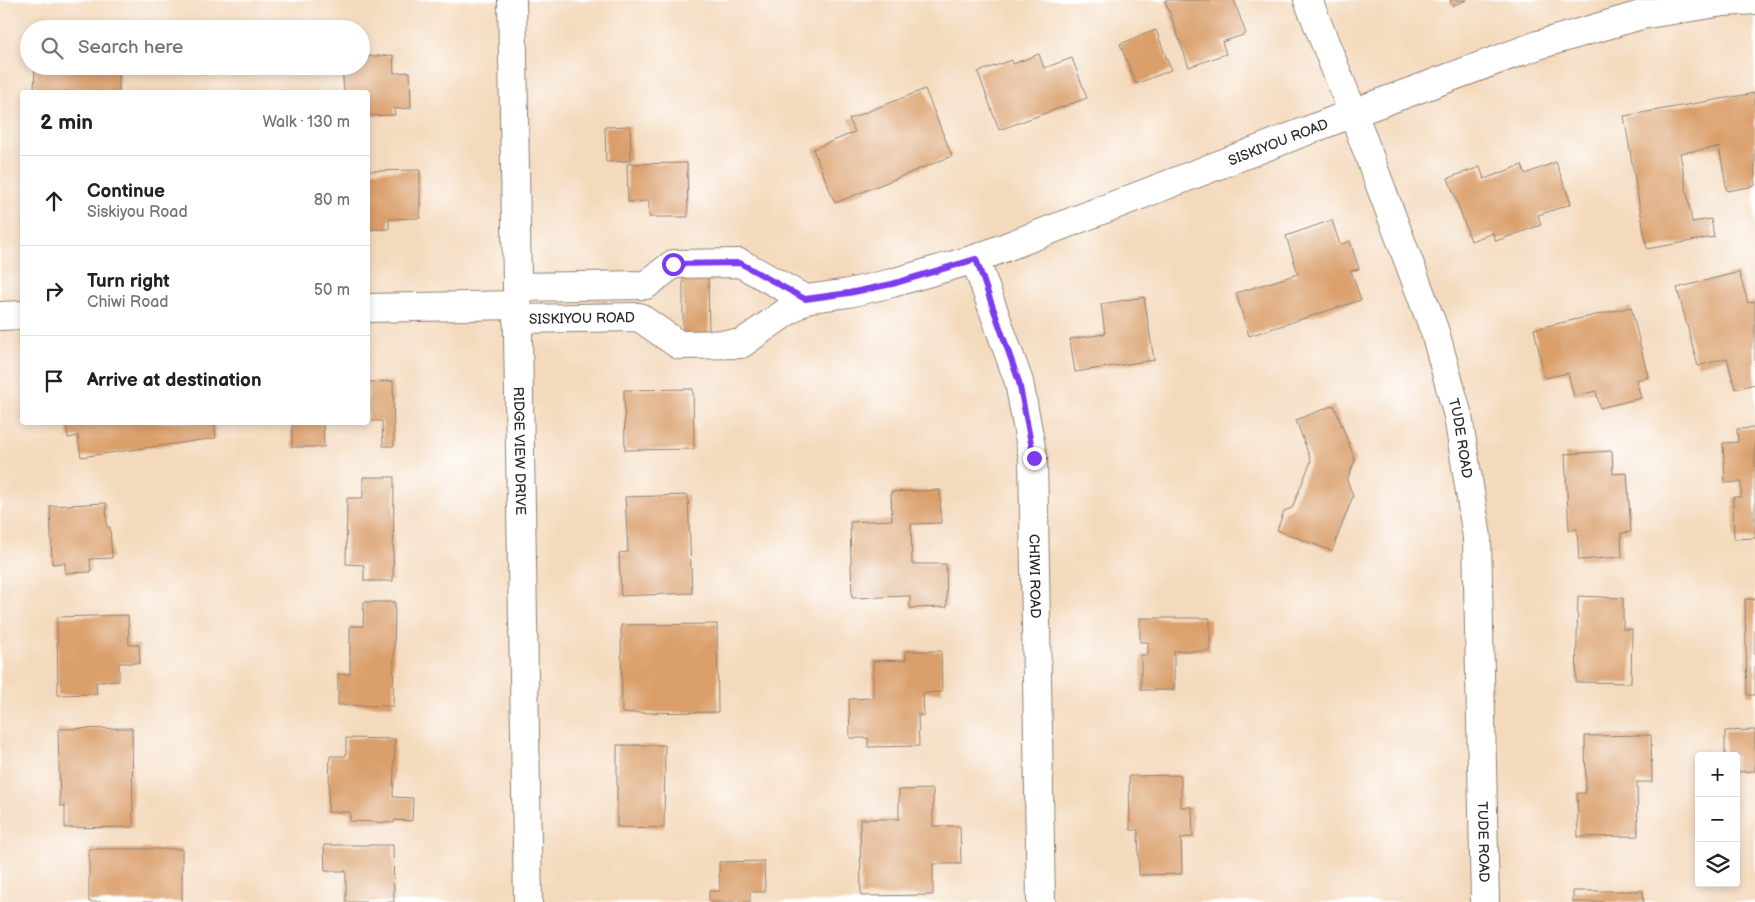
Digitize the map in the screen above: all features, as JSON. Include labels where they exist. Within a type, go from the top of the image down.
[{"type":"street","name":"RIDGE VIEW DRIVE","points":[[512,0],[528,902]]},
{"type":"street","name":"TUDE ROAD","points":[[1308,0],[1353,113],[1435,332],[1458,416],[1477,537],[1485,902]]},
{"type":"street","name":"SISKIYOU ROAD","points":[[517,304],[640,317],[679,345],[741,344],[805,299],[849,293],[892,284],[976,259],[1353,113],[1538,45],[1641,16],[1724,2],[1755,0]]},
{"type":"street","name":"CHIWI ROAD","points":[[976,259],[1019,382],[1034,458],[1041,902]]},
{"type":"street","name":"SISKIYOU ROAD","points":[[370,308],[517,304],[646,285],[673,264],[740,263],[805,299]]},
{"type":"street","points":[[0,316],[20,315]]},
{"type":"building","points":[[1165,0],[1234,0],[1246,34],[1222,42],[1226,54],[1189,67]]},
{"type":"building","points":[[1450,0],[1467,0],[1452,6]]},
{"type":"building","points":[[1156,30],[1171,70],[1136,84],[1120,44]]},
{"type":"building","points":[[1039,54],[1044,68],[1072,58],[1087,98],[999,130],[978,72],[1012,60],[1013,64]]},
{"type":"building","points":[[393,55],[394,73],[410,72],[411,108],[394,109],[395,115],[370,116],[370,90],[344,90],[343,75],[370,75],[370,56]]},
{"type":"building","points":[[35,75],[119,75],[119,90],[34,90]]},
{"type":"building","points":[[925,89],[952,156],[835,203],[813,149],[855,132],[849,119]]},
{"type":"building","points":[[1755,93],[1755,186],[1727,191],[1719,147],[1680,153],[1692,222],[1711,219],[1714,237],[1647,249],[1624,116]]},
{"type":"building","points":[[630,126],[631,161],[606,162],[605,127]]},
{"type":"building","points":[[1556,162],[1571,204],[1538,215],[1541,225],[1496,241],[1493,233],[1471,241],[1448,178],[1480,167],[1484,179],[1522,165],[1525,174]]},
{"type":"building","points":[[687,163],[688,217],[649,217],[649,201],[628,202],[627,164]]},
{"type":"building","points":[[420,170],[420,218],[389,219],[389,229],[370,229],[370,171]]},
{"type":"building","points":[[1332,220],[1340,245],[1350,241],[1359,269],[1351,271],[1361,300],[1249,336],[1236,293],[1298,274],[1286,236]]},
{"type":"building","points":[[683,267],[708,267],[709,336],[683,336]]},
{"type":"building","points":[[1739,272],[1748,303],[1755,301],[1755,384],[1735,389],[1727,358],[1698,366],[1677,288]]},
{"type":"building","points":[[1144,297],[1154,360],[1075,372],[1070,339],[1105,334],[1101,304]]},
{"type":"building","points":[[1631,307],[1648,377],[1636,380],[1641,398],[1600,408],[1596,391],[1574,396],[1568,373],[1545,378],[1534,329]]},
{"type":"building","points":[[393,381],[394,446],[383,446],[382,421],[370,421],[370,382]]},
{"type":"building","points":[[693,389],[694,449],[625,450],[624,390]]},
{"type":"building","points":[[1334,405],[1355,460],[1347,480],[1353,496],[1332,551],[1277,530],[1284,511],[1292,508],[1311,461],[1296,420]]},
{"type":"building","points":[[66,425],[214,425],[216,438],[81,457],[78,436],[68,438]]},
{"type":"building","points":[[292,425],[323,425],[324,447],[292,447]]},
{"type":"building","points":[[1755,428],[1755,538],[1734,539],[1733,497],[1741,497],[1741,482],[1725,483],[1723,443],[1738,442],[1737,429]]},
{"type":"building","points":[[1612,451],[1613,474],[1627,473],[1631,532],[1621,533],[1622,557],[1579,560],[1577,529],[1569,530],[1565,454]]},
{"type":"building","points":[[363,477],[394,477],[393,581],[364,581],[364,565],[346,564],[347,498],[363,498]]},
{"type":"building","points":[[940,490],[941,523],[911,524],[912,564],[946,564],[947,607],[910,608],[910,596],[852,598],[850,522],[892,520],[891,492]]},
{"type":"building","points":[[688,495],[692,593],[621,596],[619,553],[628,552],[625,497]]},
{"type":"building","points":[[106,503],[107,527],[110,527],[112,558],[90,559],[91,572],[65,573],[65,563],[52,564],[50,506]]},
{"type":"building","points":[[1578,596],[1623,598],[1623,629],[1632,629],[1631,683],[1576,682]]},
{"type":"building","points":[[1745,599],[1755,599],[1755,695],[1747,695]]},
{"type":"building","points":[[364,602],[395,602],[393,706],[338,705],[338,674],[350,674],[350,626],[363,626]]},
{"type":"building","points":[[128,615],[129,645],[139,645],[140,663],[119,663],[119,681],[96,682],[97,694],[58,695],[57,617]]},
{"type":"building","points":[[1140,618],[1210,618],[1210,651],[1174,651],[1174,690],[1141,690],[1141,655],[1148,655],[1148,642],[1140,642]]},
{"type":"building","points":[[717,624],[718,712],[622,713],[621,625]]},
{"type":"building","points":[[906,651],[941,651],[942,692],[923,693],[924,715],[918,715],[919,746],[868,747],[868,738],[850,738],[849,699],[873,698],[873,661],[906,660]]},
{"type":"building","points":[[132,728],[133,827],[65,828],[65,806],[60,806],[58,729]]},
{"type":"building","points":[[1755,730],[1755,771],[1740,772],[1740,752],[1725,752],[1725,731]]},
{"type":"building","points":[[1651,735],[1652,782],[1637,782],[1638,836],[1578,837],[1577,793],[1586,793],[1585,736]]},
{"type":"building","points":[[346,738],[395,739],[393,797],[413,798],[412,821],[395,820],[394,823],[350,821],[350,812],[328,812],[330,756],[346,756]]},
{"type":"building","points":[[617,745],[665,745],[664,828],[617,827]]},
{"type":"building","points":[[1181,775],[1181,807],[1192,807],[1193,837],[1181,838],[1182,874],[1139,875],[1138,830],[1130,830],[1129,776]]},
{"type":"building","points":[[933,789],[933,826],[960,826],[961,864],[933,864],[933,895],[861,896],[860,819],[899,819],[899,790]]},
{"type":"building","points":[[324,845],[393,845],[394,902],[346,902],[346,871],[325,871]]},
{"type":"building","points":[[89,849],[182,849],[182,902],[89,902]]},
{"type":"building","points":[[764,861],[765,892],[750,892],[750,902],[709,902],[709,891],[720,891],[719,862]]},
{"type":"building","points":[[1573,891],[1643,891],[1644,902],[1573,902]]},
{"type":"route","points":[[673,264],[740,263],[805,299],[849,293],[892,284],[976,259],[1019,382],[1034,458]]}]
